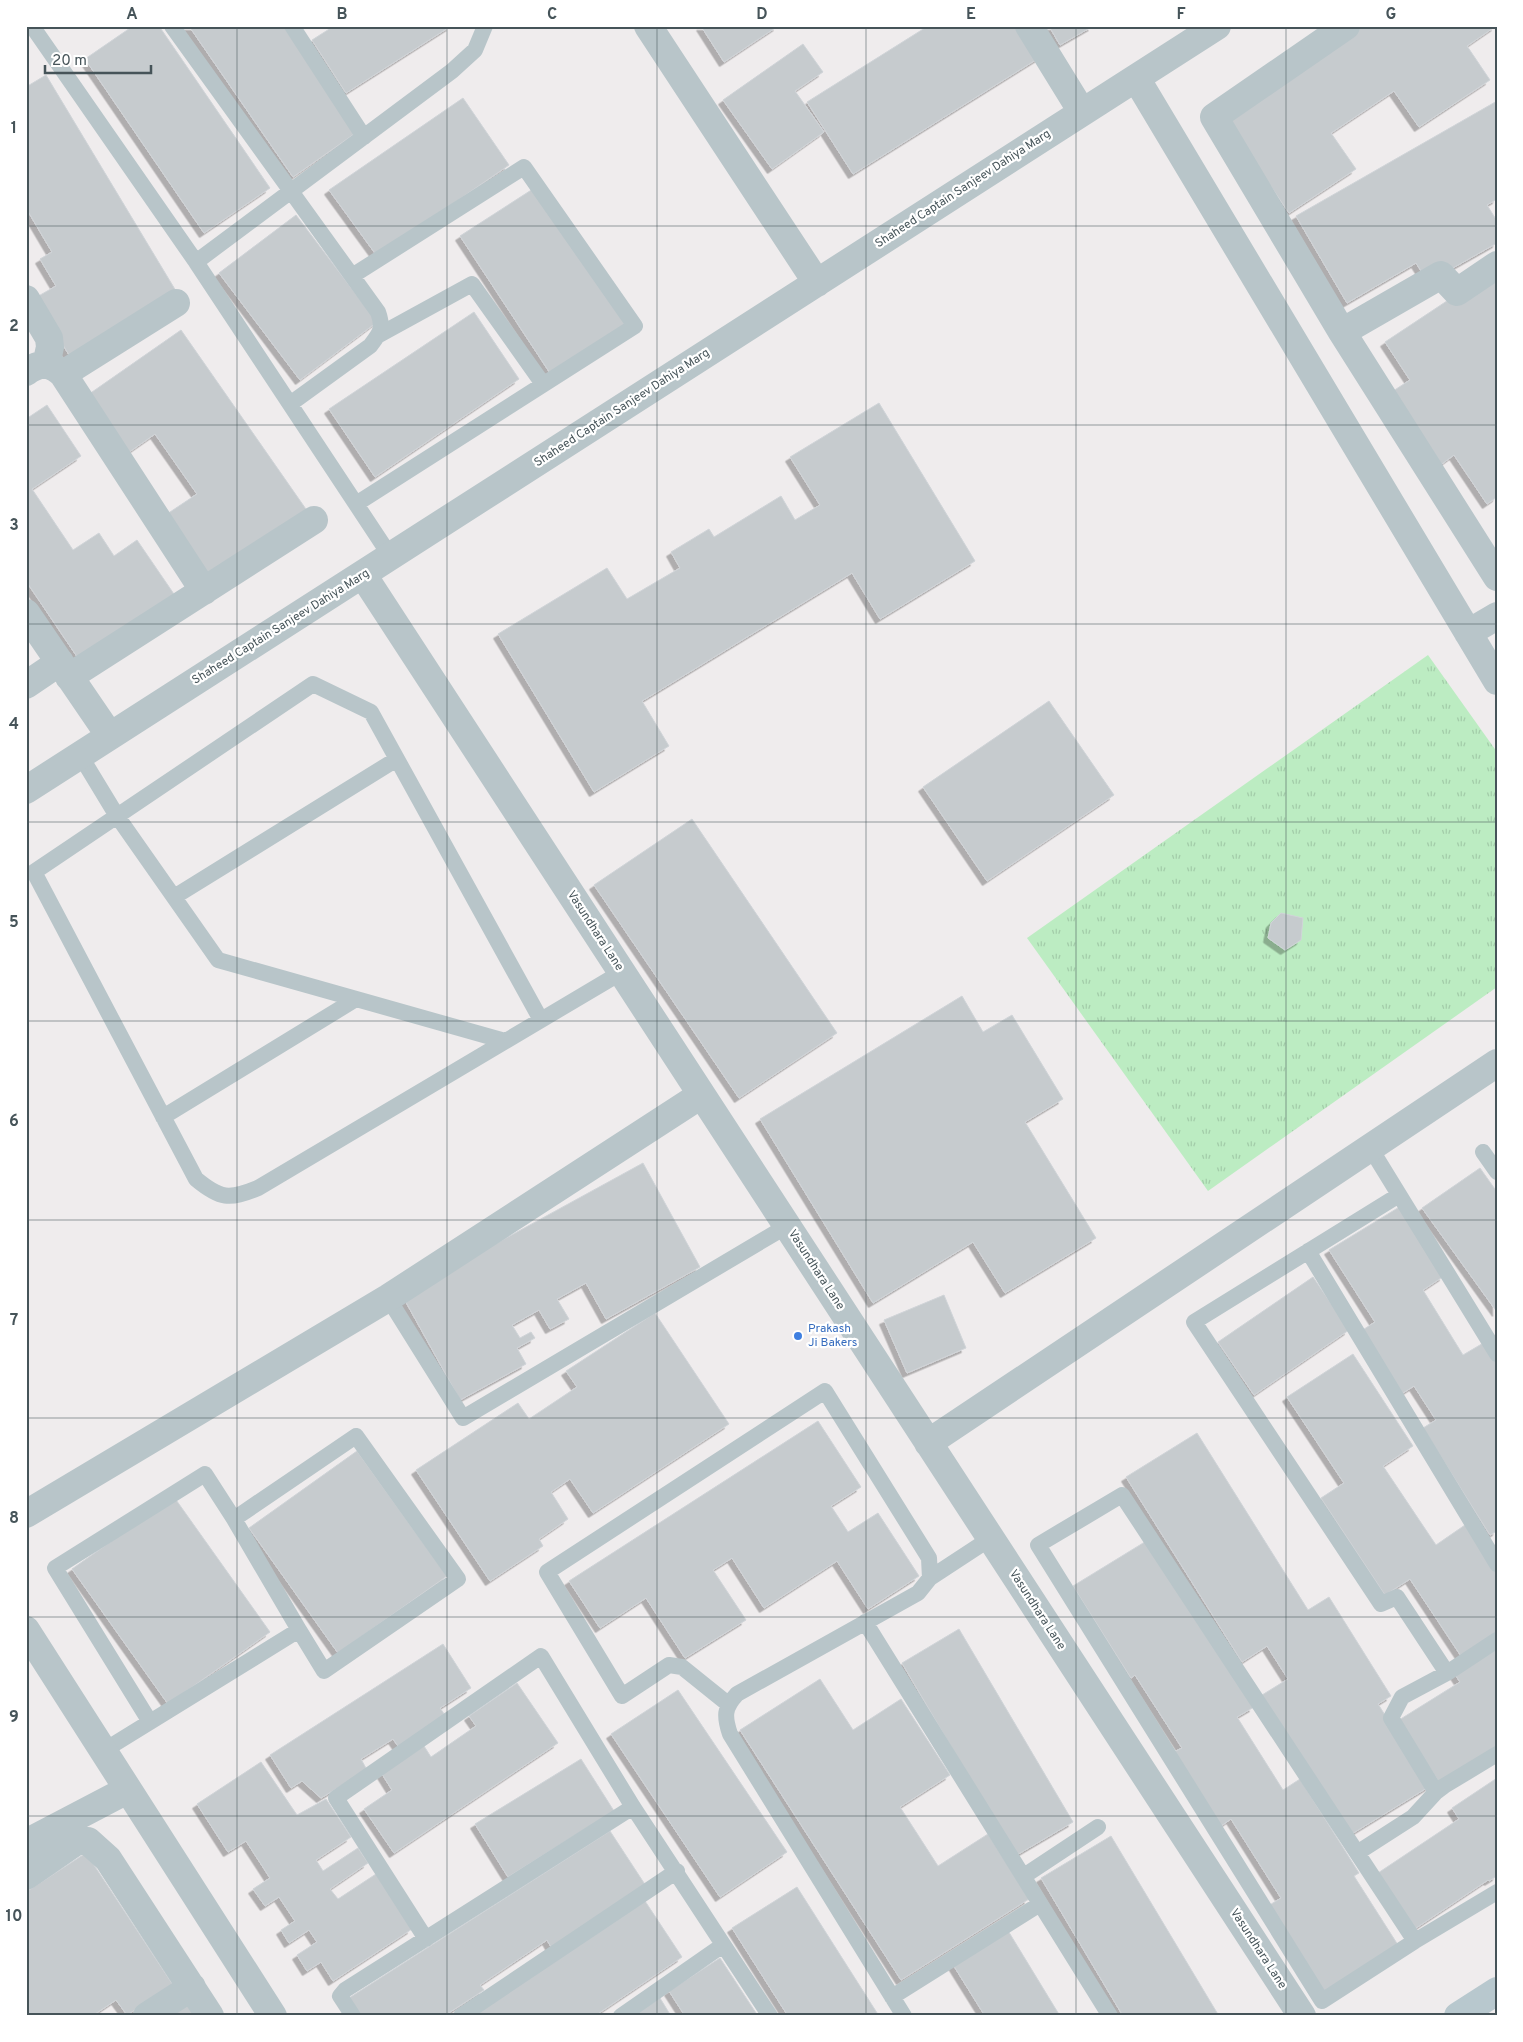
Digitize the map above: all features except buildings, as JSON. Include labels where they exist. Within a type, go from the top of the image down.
[{"type":"street","points":[[648,26],[817,283]]},
{"type":"street","points":[[1029,26],[1082,112]]},
{"type":"street","name":"Shaheed Captain Sanjeev Dahiya Marg","points":[[26,790],[1217,26]]},
{"type":"street","points":[[1346,26],[1214,117],[1342,332],[1497,577]]},
{"type":"street","points":[[1136,78],[1497,681]]},
{"type":"street","points":[[1342,332],[1441,275],[1457,292],[1497,265]]},
{"type":"street","points":[[26,299],[49,338],[50,347],[45,370],[204,591]]},
{"type":"street","points":[[45,370],[176,304]]},
{"type":"street","points":[[26,685],[65,669],[204,591],[314,520]]},
{"type":"street","name":"Vasundhara Lane","points":[[363,575],[1302,2016]]},
{"type":"street","points":[[26,613],[110,736]]},
{"type":"street","points":[[1468,633],[1497,616]]},
{"type":"street","points":[[928,1443],[1497,1063]]},
{"type":"street","points":[[26,1514],[388,1298],[702,1095]]},
{"type":"street","points":[[26,1630],[273,2016]]},
{"type":"street","points":[[26,1843],[127,1790]]},
{"type":"street","points":[[26,1876],[77,1841],[88,1841],[108,1859],[210,2016]]},
{"type":"street","points":[[146,2016],[192,1987]]},
{"type":"street","points":[[1458,2016],[1497,1991]]},
{"type":"lane","points":[[32,26],[196,262],[391,557]]},
{"type":"lane","points":[[172,26],[378,312],[382,324],[379,335]]},
{"type":"lane","points":[[292,26],[364,137]]},
{"type":"lane","points":[[196,262],[452,71],[475,50],[485,26]]},
{"type":"lane","points":[[352,276],[524,167],[635,326],[356,504]]},
{"type":"lane","points":[[290,404],[370,346],[379,335],[472,284],[543,384]]},
{"type":"lane","points":[[541,1020],[371,712],[313,684],[34,872],[91,984],[196,1179],[214,1193],[237,1196],[258,1188],[622,972]]},
{"type":"lane","points":[[80,755],[117,816],[218,960],[506,1042]]},
{"type":"lane","points":[[174,897],[397,759]]},
{"type":"lane","points":[[163,1117],[356,1000]]},
{"type":"lane","points":[[1371,1148],[1497,1354]]},
{"type":"lane","points":[[1483,1152],[1497,1172]]},
{"type":"lane","points":[[1399,1195],[1194,1322],[1381,1604],[1397,1597],[1447,1673]]},
{"type":"lane","points":[[388,1298],[463,1418],[787,1226]]},
{"type":"lane","points":[[1308,1251],[1497,1564]]},
{"type":"lane","points":[[728,1704],[682,1667],[669,1665],[622,1696],[547,1572],[825,1391],[929,1558],[930,1578]]},
{"type":"lane","points":[[150,1722],[55,1568],[205,1474],[324,1670],[458,1578],[356,1436],[234,1519]]},
{"type":"lane","points":[[1415,1941],[1122,1495],[1038,1546],[1322,2001],[1415,1941],[1497,1892]]},
{"type":"lane","points":[[904,2016],[730,1734],[725,1719],[728,1704],[737,1694],[918,1593],[930,1578],[990,1538]]},
{"type":"lane","points":[[865,1622],[1110,2016]]},
{"type":"lane","points":[[103,1751],[299,1630]]},
{"type":"lane","points":[[1436,1792],[1391,1718],[1402,1697],[1447,1673],[1497,1640]]},
{"type":"lane","points":[[426,1939],[336,1798],[541,1656],[633,1808],[677,1872],[770,2016]]},
{"type":"lane","points":[[1357,1853],[1413,1817],[1436,1792],[1497,1754]]},
{"type":"lane","points":[[353,2016],[340,1996],[345,1990],[633,1808]]},
{"type":"lane","points":[[1024,1876],[1098,1827]]},
{"type":"lane","points":[[461,2016],[677,1872]]},
{"type":"lane","points":[[892,1996],[1040,1904]]},
{"type":"lane","points":[[621,2016],[723,1944]]},
{"type":"green space","points":[[1428,655],[1497,752],[1497,987],[1208,1191],[1027,938]]},
{"type":"place","name":"Prakash Ji Bakers","points":[[798,1336]]}]
